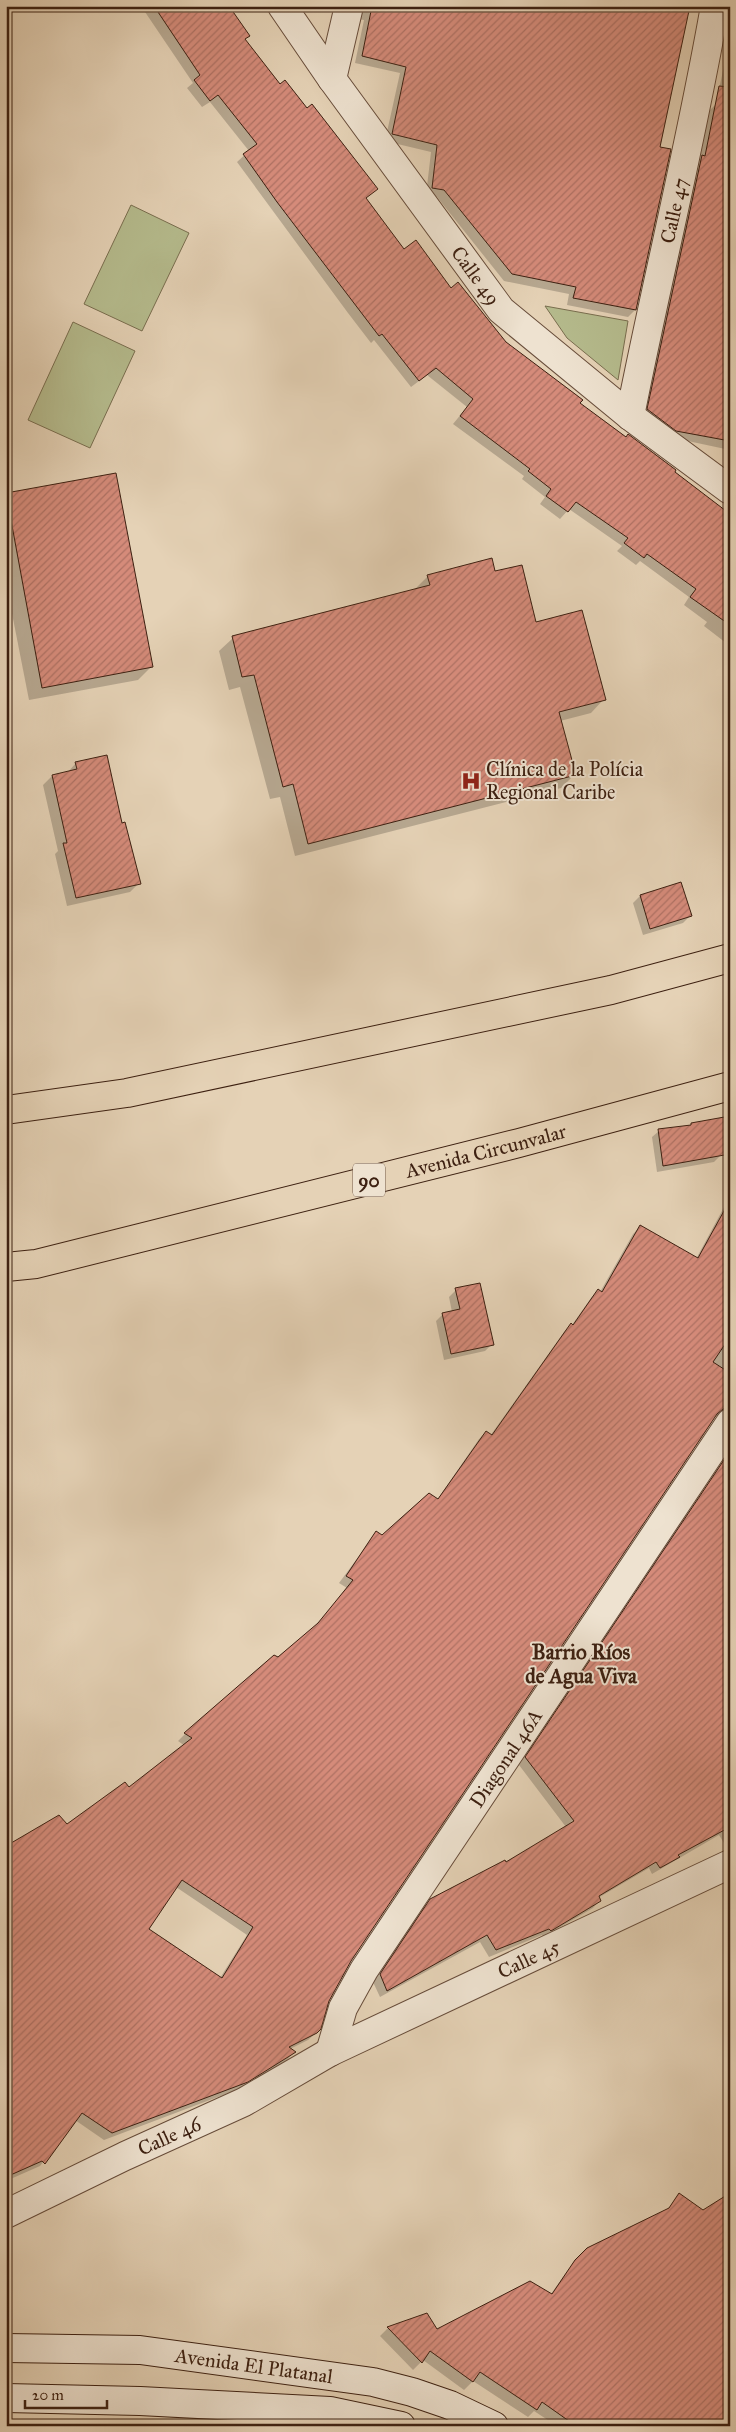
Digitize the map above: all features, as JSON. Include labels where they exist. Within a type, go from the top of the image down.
[{"type":"highway","points":[[6,1110],[127,1093],[611,990],[730,958]]},
{"type":"highway","name":"Avenida Circunvalar","points":[[6,1267],[36,1264],[519,1143],[730,1086]]},
{"type":"street","name":"Calle 49","points":[[282,6],[332,80],[501,310],[630,416],[730,490]]},
{"type":"street","points":[[332,80],[349,6]]},
{"type":"street","name":"Calle 47","points":[[630,416],[672,209],[700,94],[715,6]]},
{"type":"street","name":"Diagonal 46A","points":[[330,2052],[343,2008],[364,1970],[730,1423]]},
{"type":"street","name":"Calle 45","points":[[330,2052],[730,1864]]},
{"type":"street","name":"Calle 46","points":[[6,2214],[125,2156],[244,2102],[330,2052]]},
{"type":"street","name":"Avenida El Platanal","points":[[6,2348],[140,2350],[373,2382],[412,2392],[450,2405],[494,2426]]},
{"type":"street","name":"Avenida El Platanal","points":[[6,2398],[140,2401],[330,2411],[401,2426]]},
{"type":"green space","points":[[131,205],[189,233],[142,331],[84,304]]},
{"type":"green space","points":[[545,306],[628,321],[618,380],[567,338]]},
{"type":"green space","points":[[73,322],[135,351],[90,448],[28,420]]},
{"type":"building","points":[[154,6],[229,6],[250,36],[245,39],[280,84],[285,80],[307,108],[312,104],[378,189],[366,198],[404,249],[416,240],[451,288],[458,282],[506,342],[583,400],[580,403],[626,437],[628,434],[730,514],[730,625],[690,597],[696,589],[647,554],[644,558],[624,543],[628,538],[576,502],[568,512],[546,496],[551,489],[528,471],[530,469],[460,416],[473,399],[436,368],[419,381],[382,334],[379,336],[243,154],[257,144],[218,95],[210,101],[194,80],[200,75]]},
{"type":"building","points":[[372,6],[690,6],[660,147],[671,149],[636,310],[573,298],[576,287],[512,274],[444,190],[432,188],[437,145],[392,134],[406,67],[362,56]]},
{"type":"building","points":[[719,86],[730,87],[730,441],[676,431],[647,409],[702,155],[705,156]]},
{"type":"building","points":[[116,473],[153,667],[42,688],[6,493]]},
{"type":"building","points":[[492,558],[495,571],[522,565],[536,622],[582,610],[606,700],[559,712],[576,775],[308,844],[293,784],[283,787],[254,675],[242,677],[232,636],[430,585],[427,575]]},
{"type":"building","points":[[107,755],[122,823],[125,822],[141,884],[76,898],[63,843],[67,843],[52,775],[77,769],[75,762]]},
{"type":"building","points":[[681,882],[692,916],[650,929],[640,895]]},
{"type":"building","points":[[730,1116],[730,1154],[663,1166],[658,1129],[691,1125],[691,1123]]},
{"type":"building","points":[[730,1200],[730,1337],[713,1362],[730,1373],[730,1408],[723,1409],[717,1414],[351,1961],[329,2001],[321,2029],[317,2033],[289,2047],[296,2052],[248,2082],[112,2133],[82,2113],[45,2164],[42,2161],[6,2177],[6,1846],[59,1815],[67,1824],[125,1782],[129,1787],[192,1738],[184,1733],[274,1655],[278,1657],[318,1623],[353,1580],[346,1576],[376,1531],[382,1535],[429,1493],[438,1499],[486,1431],[492,1435],[571,1323],[573,1325],[598,1289],[602,1292],[640,1225],[698,1258]],"holes":[[[182,1880],[253,1927],[222,1978],[149,1929]]]},
{"type":"building","points":[[480,1283],[494,1345],[451,1354],[442,1313],[460,1309],[455,1288]]},
{"type":"building","points":[[730,1451],[730,1827],[678,1855],[680,1857],[660,1868],[656,1862],[599,1896],[601,1901],[551,1931],[549,1929],[496,1950],[487,1935],[387,1991],[380,1974],[430,1899],[505,1860],[506,1862],[574,1821],[525,1757]]},
{"type":"building","points":[[679,2193],[703,2210],[730,2193],[730,2426],[576,2426],[542,2402],[537,2410],[480,2372],[473,2382],[430,2351],[422,2363],[387,2327],[427,2313],[437,2329],[530,2281],[552,2294],[575,2260],[587,2248],[669,2208]]},
{"type":"place","name":"Clínica de la Polícia Regional Caribe","points":[[471,781]]},
{"type":"district","name":"Barrio Ríos de Agua Viva","points":[[581,1664]]}]
